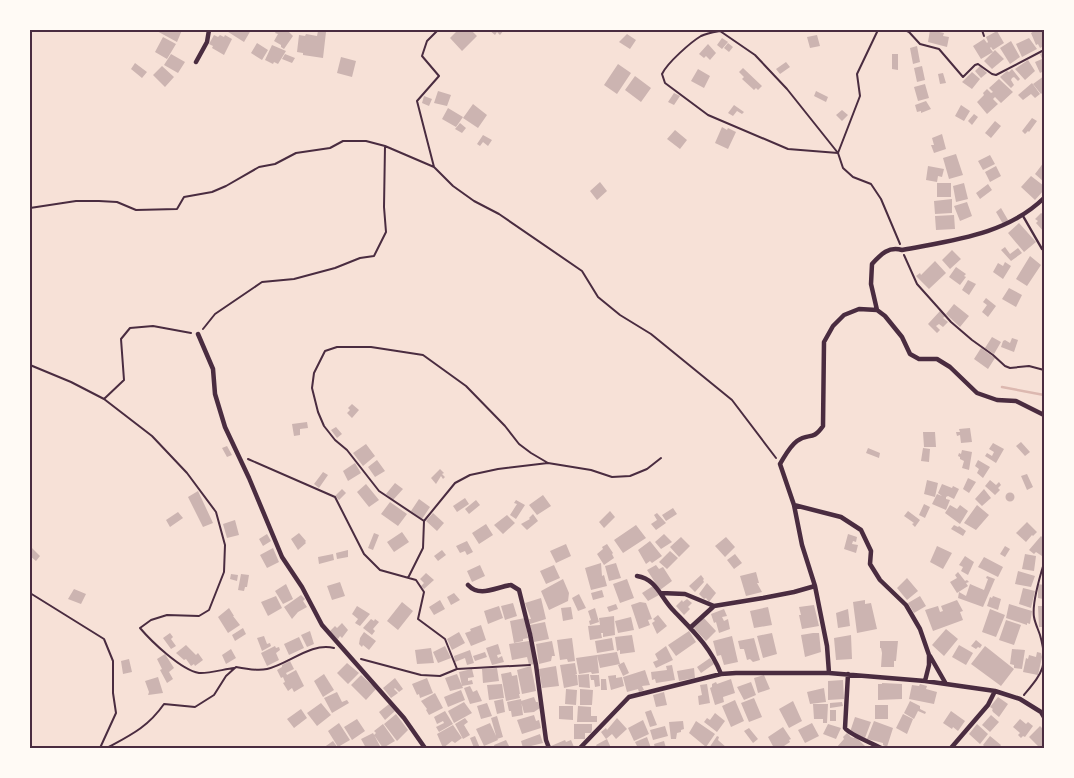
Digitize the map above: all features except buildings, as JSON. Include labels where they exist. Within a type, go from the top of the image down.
[{"type":"street","points":[[196,62],[208,42],[209,30]]},
{"type":"street","points":[[877,310],[871,284],[872,264],[888,250],[896,248],[902,250],[972,236],[998,228],[1023,216],[1044,198]]},
{"type":"street","points":[[829,673],[827,646],[815,586],[802,545],[794,505],[780,464],[786,453],[798,441],[805,437],[812,437],[823,426],[824,342],[833,326],[844,315],[858,309],[877,310],[885,316],[902,337],[910,354],[918,359],[938,359],[950,367],[977,394],[997,400],[1016,401],[1044,416]]},
{"type":"street","points":[[198,334],[213,369],[215,394],[225,427],[249,478],[282,557],[302,588],[322,625],[404,718],[426,748]]},
{"type":"street","points":[[794,505],[841,517],[861,530],[871,551],[870,564],[880,580],[906,605],[920,629],[929,655],[946,684]]},
{"type":"street","points":[[636,576],[646,578],[661,593],[671,608],[691,627],[716,661],[721,674]]},
{"type":"street","points":[[468,585],[478,592],[511,585],[519,590],[536,665],[546,740],[549,748]]},
{"type":"street","points":[[661,593],[685,594],[714,606],[764,598],[815,586]]},
{"type":"street","points":[[691,627],[714,606]]},
{"type":"street","points":[[925,681],[929,666],[929,655]]},
{"type":"street","points":[[580,748],[629,697],[721,674],[829,673],[925,681],[995,691],[1020,699],[1040,712],[1044,717]]},
{"type":"street","points":[[848,674],[846,728],[851,734],[881,748]]},
{"type":"street","points":[[951,748],[988,705],[995,691]]},
{"type":"lane","points":[[1023,216],[1042,249]]},
{"type":"path","points":[[434,167],[417,101],[439,76],[422,56],[427,41],[438,30]]},
{"type":"path","points":[[838,154],[788,148],[708,115],[665,84],[662,74],[665,66],[700,36],[720,30],[755,55],[787,89],[838,154],[844,168],[854,177],[871,184],[881,200],[918,284],[958,328],[1003,365],[1010,368],[1029,366],[1044,370]]},
{"type":"path","points":[[838,154],[860,96],[857,74],[878,32],[876,30]]},
{"type":"path","points":[[905,30],[910,31],[920,44],[939,49],[963,77],[978,64],[996,76],[1044,50]]},
{"type":"path","points":[[982,30],[984,36]]},
{"type":"path","points":[[30,208],[76,201],[99,201],[118,202],[136,210],[177,209],[184,198],[212,192],[259,167],[275,164],[296,153],[330,148],[343,141],[366,141],[385,146],[434,167],[453,186],[474,201],[499,214],[582,271],[598,297],[620,315],[651,334],[732,400],[780,464]]},
{"type":"path","points":[[104,398],[124,380],[122,340],[130,328],[153,326],[198,334],[215,314],[262,282],[294,279],[335,268],[360,258],[374,256],[386,232],[384,207],[385,146]]},
{"type":"path","points":[[424,521],[378,491],[347,450],[335,440],[324,426],[318,412],[312,388],[314,373],[325,350],[337,347],[371,347],[423,354],[466,386],[505,426],[519,444],[548,463]]},
{"type":"path","points":[[30,365],[104,398],[152,436],[187,473],[216,512],[225,545],[224,572],[209,610],[199,616],[167,615],[151,620],[140,628],[152,643],[180,664],[199,673],[236,668],[266,669],[287,662],[302,653],[327,646],[344,650]]},
{"type":"path","points":[[238,455],[335,497],[364,554],[380,570],[416,580],[424,592],[418,619],[445,639],[457,669]]},
{"type":"path","points":[[408,578],[423,548],[424,521],[455,483],[470,475],[508,467],[548,463],[591,470],[612,477],[630,476],[647,469],[661,458]]},
{"type":"path","points":[[1020,699],[1044,668],[1043,647],[1033,616],[1037,586],[1044,563]]},
{"type":"path","points":[[30,593],[104,639],[113,661],[113,693],[116,712],[100,748]]},
{"type":"path","points":[[360,658],[421,675],[440,676],[457,669],[536,665]]},
{"type":"path","points":[[107,748],[138,732],[154,718],[164,704],[196,707],[214,695],[226,676],[236,668]]},
{"type":"waterway","points":[[1002,387],[1044,395]]}]
